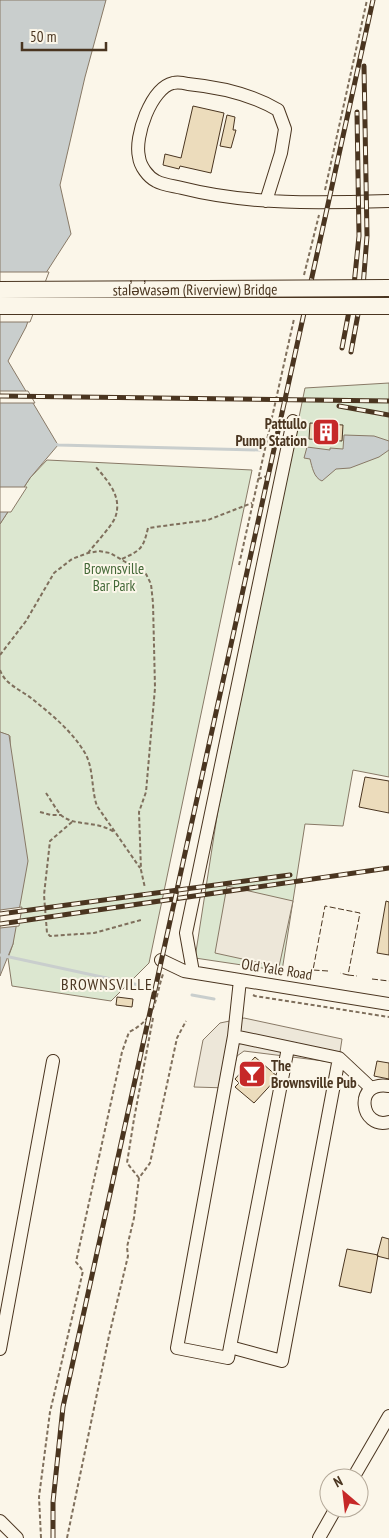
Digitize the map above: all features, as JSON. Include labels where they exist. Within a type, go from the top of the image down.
[{"type":"main road","name":"stal̕əw̓asəm (Riverview) Bridge","points":[[0,290],[389,288]]},
{"type":"main road","name":"stal̕əw̓asəm (Riverview) Bridge","points":[[0,306],[389,306]]},
{"type":"street","points":[[266,201],[282,152],[285,129],[278,110],[265,103],[213,86],[174,82],[162,88],[146,114],[139,138],[139,157],[145,171],[156,181],[200,192],[266,201],[389,201]]},
{"type":"street","points":[[193,972],[186,932],[293,421]]},
{"type":"street","name":"Old Yale Road","points":[[165,962],[184,971],[389,1004]]},
{"type":"street","points":[[240,980],[234,1036],[177,1348],[228,1358],[288,1048]]},
{"type":"street","points":[[234,1036],[339,1058],[371,1088]]},
{"type":"street","points":[[230,1347],[282,1361],[339,1058]]},
{"type":"street","points":[[0,1349],[53,1060]]},
{"type":"street","points":[[389,1086],[371,1088],[365,1099],[364,1107],[367,1114],[376,1122],[389,1122]]},
{"type":"street","points":[[359,1468],[389,1415]]},
{"type":"street","points":[[319,1538],[330,1518]]},
{"type":"street","points":[[0,1521],[17,1538]]},
{"type":"path","points":[[304,277],[368,0]]},
{"type":"path","points":[[239,565],[295,314]]},
{"type":"path","points":[[88,553],[115,519],[117,500],[110,482],[95,466]]},
{"type":"path","points":[[121,560],[139,551],[148,528],[208,520],[252,502]]},
{"type":"path","points":[[0,655],[26,621],[54,574],[72,559],[99,551],[110,553],[146,574],[151,584],[153,603],[155,688],[146,792],[139,812],[141,870],[145,888]]},
{"type":"path","points":[[0,670],[7,682],[62,724],[80,746],[90,763],[93,794],[97,806],[141,870]]},
{"type":"path","points":[[46,793],[61,815],[72,822],[105,826],[116,834]]},
{"type":"path","points":[[40,812],[61,815]]},
{"type":"path","points":[[72,822],[50,841],[44,895],[47,933],[50,936],[94,934],[141,920]]},
{"type":"path","points":[[41,1538],[39,1497],[50,1412],[83,1271],[76,1262],[122,1052],[129,1032],[140,1026],[155,1007],[165,962]]},
{"type":"path","points":[[139,1178],[127,1163],[153,1018]]},
{"type":"path","points":[[67,1538],[66,1535],[109,1336],[128,1256],[127,1247],[134,1218],[139,1178],[150,1163],[177,1038],[186,1021]]},
{"type":"green space","points":[[389,383],[389,777],[353,770],[343,826],[305,824],[282,971],[195,958],[218,810],[305,388]]},
{"type":"green space","name":"Brownsville Bar Park","points":[[47,460],[252,470],[149,963],[111,1001],[12,986],[8,958],[13,944],[10,736],[0,732],[0,524],[30,478]]},
{"type":"shaded area","points":[[0,0],[106,0],[85,77],[60,185],[71,234],[44,276],[26,327],[8,361],[58,445],[30,478],[0,524]]},
{"type":"shaded area","points":[[344,435],[374,436],[389,441],[389,450],[379,457],[350,468],[336,469],[322,481],[319,480],[315,475],[310,459],[304,458],[307,447],[330,450],[330,448],[343,449]]},
{"type":"shaded area","points":[[0,732],[9,735],[28,861],[13,944],[0,976]]},
{"type":"shaded area","points":[[227,886],[293,901],[279,967],[215,953]]},
{"type":"shaded area","points":[[244,1018],[342,1039],[340,1052],[324,1061],[244,1051],[237,1056],[228,1088],[194,1087],[203,1040],[220,1023]]},
{"type":"pier","points":[[0,272],[49,272],[30,322],[0,322]]},
{"type":"pier","points":[[0,391],[28,391],[35,403],[0,403]]},
{"type":"pier","points":[[0,487],[27,487],[11,512],[0,512]]},
{"type":"pier","points":[[22,907],[19,926],[0,928],[0,910]]},
{"type":"building","points":[[193,106],[224,113],[211,173],[180,166],[179,169],[163,165],[165,154],[181,158]]},
{"type":"building","points":[[227,115],[235,117],[233,130],[236,130],[231,148],[220,146]]},
{"type":"building","name":"Pattullo Pump Station","points":[[310,423],[343,425],[342,441],[309,439]]},
{"type":"building","points":[[365,777],[389,781],[389,813],[359,807]]},
{"type":"building","points":[[386,901],[389,902],[389,955],[377,953]]},
{"type":"building","points":[[117,997],[133,999],[132,1007],[116,1005]]},
{"type":"building","points":[[255,1057],[278,1077],[254,1103],[235,1087],[239,1083],[235,1079]]},
{"type":"building","points":[[377,1061],[389,1063],[389,1079],[374,1076]]},
{"type":"building","points":[[382,1237],[389,1239],[389,1259],[377,1256]]},
{"type":"building","points":[[347,1249],[378,1255],[371,1293],[339,1286]]},
{"type":"waterway","points":[[55,444],[260,450]]},
{"type":"waterway","points":[[0,955],[139,985]]},
{"type":"waterway","points":[[192,995],[214,999]]},
{"type":"railway","points":[[53,1538],[53,1502],[63,1407],[373,0]]},
{"type":"railway","points":[[351,352],[363,287],[367,236],[364,66]]},
{"type":"railway","points":[[342,348],[354,285],[359,236],[357,112]]},
{"type":"railway","points":[[0,396],[389,401]]},
{"type":"railway","points":[[339,406],[389,415]]},
{"type":"railway","points":[[0,924],[389,868]]},
{"type":"railway","points":[[0,914],[290,875]]},
{"type":"fence","points":[[328,971],[313,970],[325,906],[360,913],[348,975],[340,973]]},
{"type":"fence","points":[[348,975],[357,976]]},
{"type":"fence","points":[[372,979],[389,981]]},
{"type":"place","name":"Pattullo Pump Station","points":[[326,432]]},
{"type":"place","name":"The Brownsville Pub","points":[[252,1074]]},
{"type":"district","name":"BROWNSVILLE","points":[[107,984]]}]
